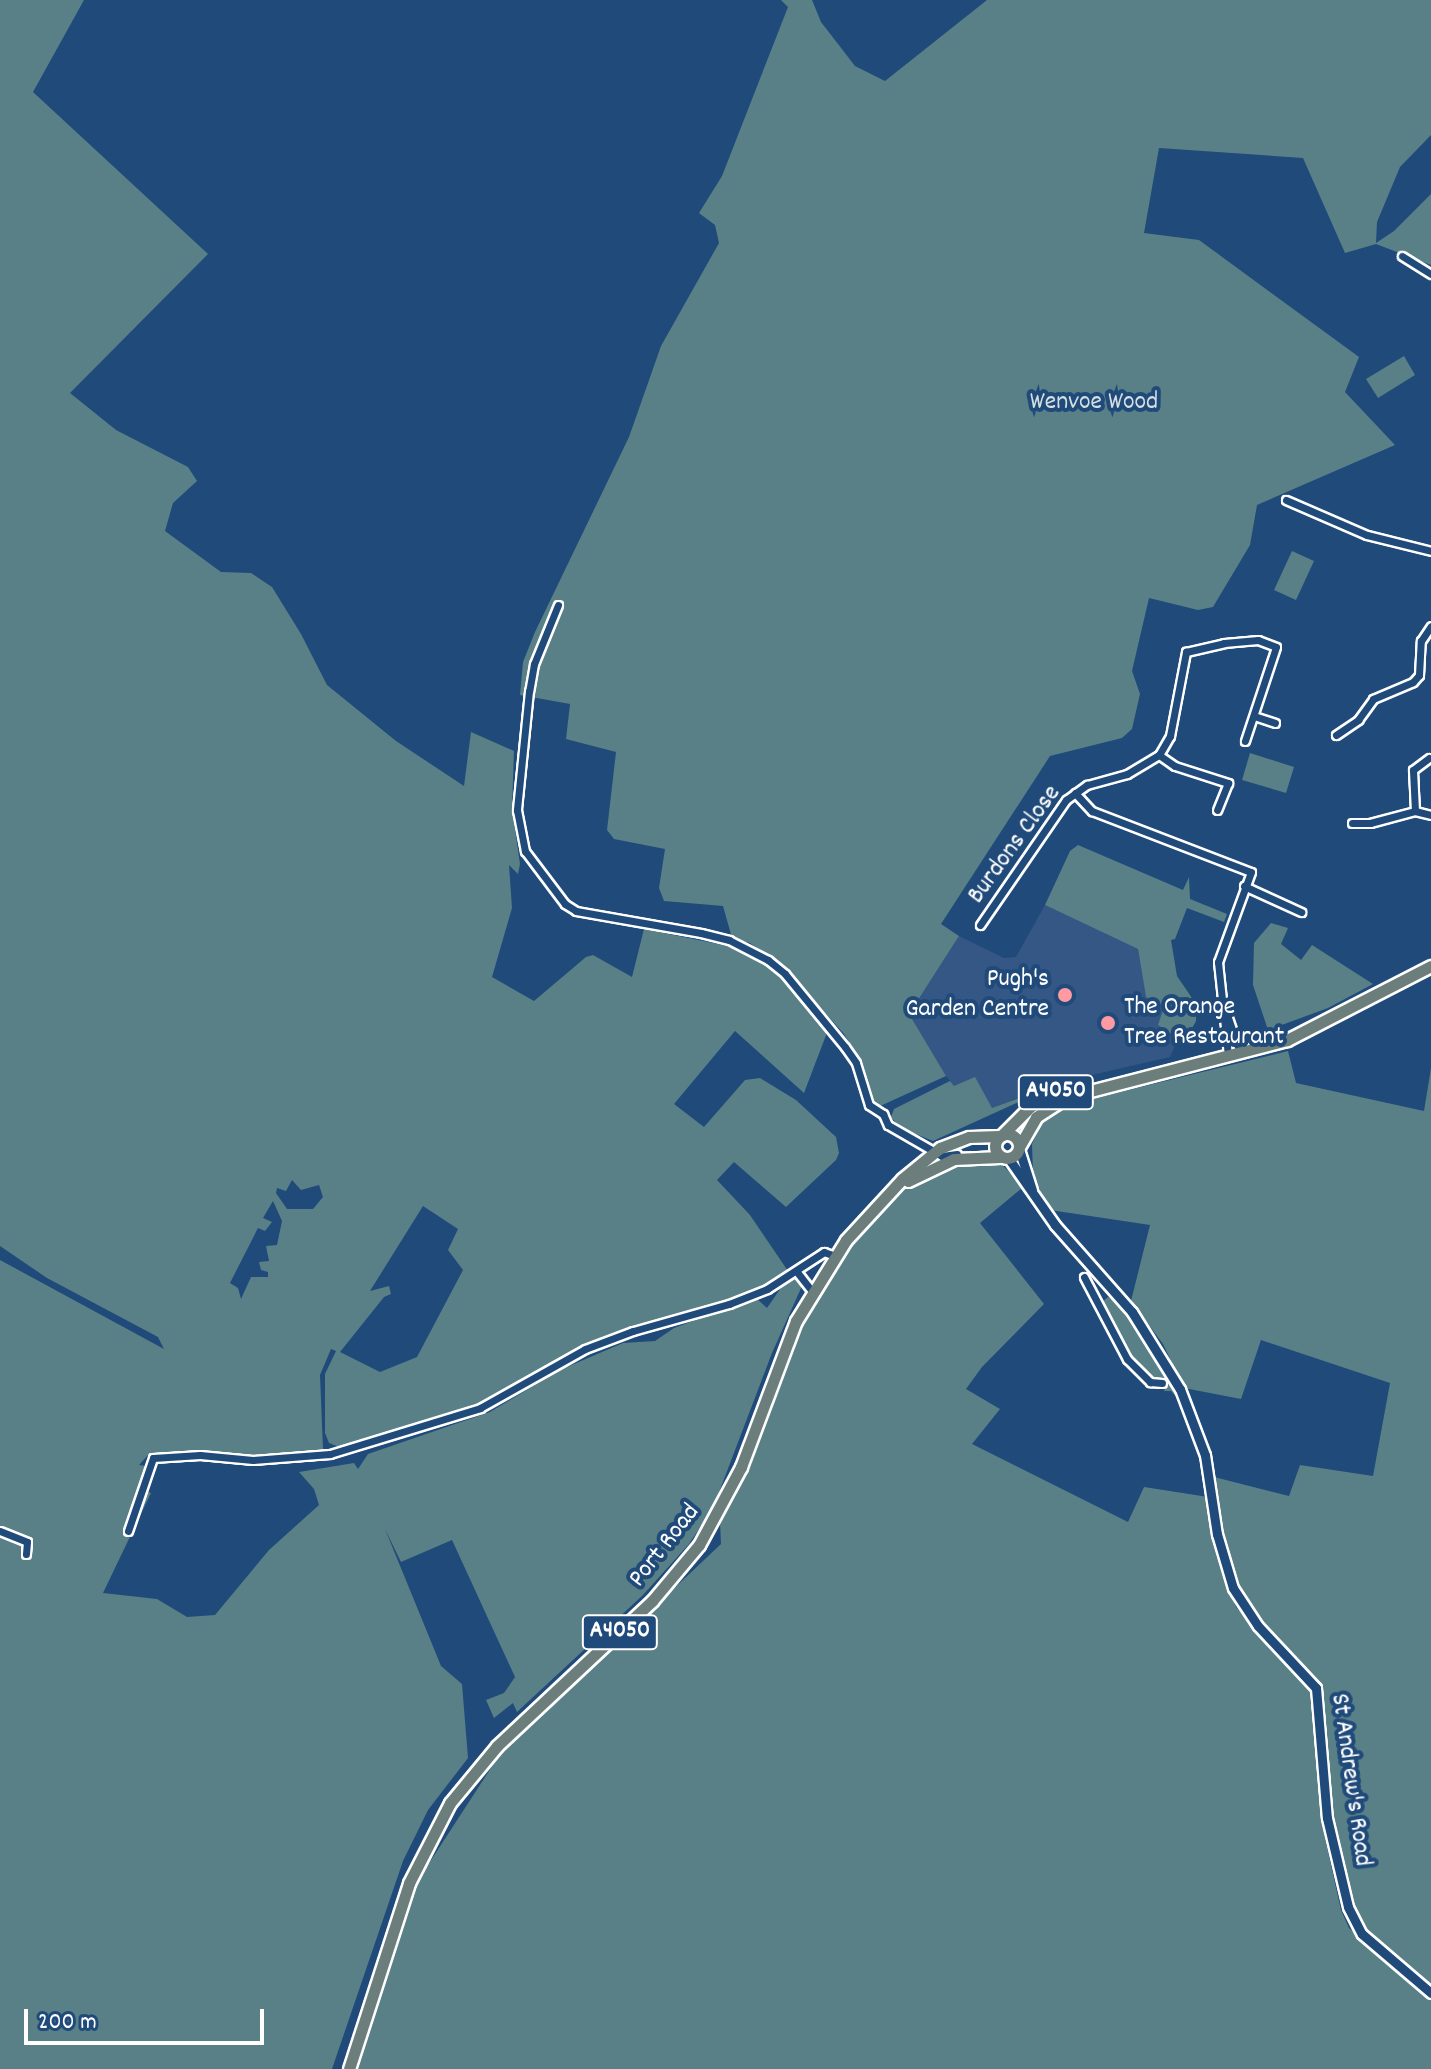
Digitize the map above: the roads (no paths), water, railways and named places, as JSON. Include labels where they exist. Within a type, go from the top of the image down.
[{"type":"main road","name":"A4050","points":[[1019,1148],[1036,1117],[1053,1104],[1125,1079],[1287,1040],[1328,1021],[1431,957]]},
{"type":"main road","name":"A4050","points":[[1400,979],[1431,966]]},
{"type":"main road","name":"A4050","points":[[1001,1136],[1022,1113],[1047,1096],[1109,1079],[1125,1079]]},
{"type":"main road","points":[[1013,1135],[1019,1148],[1004,1158],[994,1148],[1001,1136],[1013,1135]]},
{"type":"main road","name":"Port Road","points":[[349,2069],[409,1883],[443,1813],[483,1760],[652,1601],[699,1545],[734,1485],[782,1354],[812,1291],[835,1256],[893,1190],[936,1151],[962,1139],[1001,1136]]},
{"type":"main road","name":"Port Road","points":[[893,1190],[936,1165],[966,1157],[1004,1158]]},
{"type":"street","points":[[1402,256],[1431,274]]},
{"type":"street","points":[[1286,500],[1367,535],[1431,551]]},
{"type":"street","points":[[558,605],[534,664],[529,691],[517,810],[525,851],[565,904],[576,911],[729,940],[768,960],[785,974],[845,1047],[856,1063],[869,1105],[883,1114],[893,1129],[942,1156],[959,1153],[966,1157]]},
{"type":"street","points":[[1336,735],[1358,720],[1373,699],[1413,682],[1419,675],[1421,641],[1431,626]]},
{"type":"street","points":[[1217,810],[1228,783],[1175,766],[1159,755],[1170,736],[1186,652],[1224,643],[1258,640],[1276,647],[1245,741]]},
{"type":"street","points":[[1254,716],[1275,723]]},
{"type":"street","name":"Burdons Close","points":[[980,925],[1066,800],[1087,785],[1141,768],[1159,755]]},
{"type":"street","points":[[1415,811],[1413,770],[1429,758]]},
{"type":"street","points":[[1075,793],[1092,811],[1251,872],[1218,962],[1234,1054]]},
{"type":"street","points":[[1352,823],[1370,823],[1415,811],[1431,815]]},
{"type":"street","points":[[1244,886],[1301,912]]},
{"type":"street","points":[[1223,1003],[1234,1054]]},
{"type":"street","name":"St Andrew's Road","points":[[1019,1148],[1033,1194]]},
{"type":"street","name":"St Andrew's Road","points":[[1004,1158],[1055,1225],[1111,1286],[1160,1354],[1189,1410],[1210,1473],[1225,1567],[1238,1597],[1258,1626],[1316,1688],[1327,1818],[1354,1921],[1362,1934],[1431,1993]]},
{"type":"street","points":[[128,1531],[153,1458],[200,1455],[253,1460],[330,1454],[480,1408],[585,1349],[633,1331],[729,1304],[767,1289],[824,1252],[835,1256]]},
{"type":"street","points":[[797,1272],[812,1291]]},
{"type":"street","points":[[1084,1277],[1133,1367],[1150,1382],[1162,1383]]},
{"type":"street","points":[[1096,1300],[1111,1286]]},
{"type":"street","points":[[0,1531],[27,1542],[26,1554]]},
{"type":"place","name":"Pugh's Garden Centre","points":[[1065,995]]},
{"type":"place","name":"The Orange Tree Restaurant","points":[[1108,1023]]},
{"type":"park label","name":"Wenvoe Wood","points":[[1094,403]]}]
